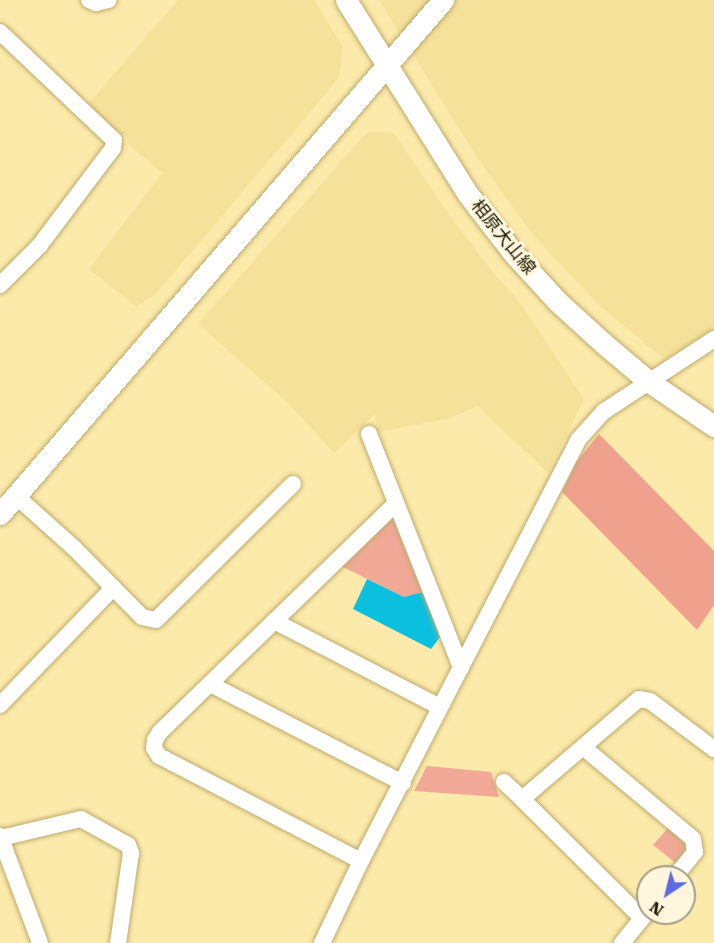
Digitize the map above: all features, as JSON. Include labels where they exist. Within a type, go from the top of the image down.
[{"type":"street","points":[[89,0],[96,3],[109,0]]},
{"type":"street","name":"相原大山線","points":[[346,0],[467,193],[514,254],[558,302],[648,381],[714,426]]},
{"type":"street","points":[[0,514],[443,0]]},
{"type":"street","points":[[0,32],[114,141],[113,148],[40,245],[0,285]]},
{"type":"street","points":[[322,943],[361,861],[578,440],[603,411],[714,339]]},
{"type":"street","points":[[369,434],[460,667]]},
{"type":"street","points":[[16,496],[75,549],[142,617],[156,620],[293,484]]},
{"type":"street","points":[[361,861],[159,756],[154,748],[155,740],[160,732],[396,503]]},
{"type":"street","points":[[0,705],[113,588]]},
{"type":"street","points":[[274,621],[440,707]]},
{"type":"street","points":[[210,684],[403,783]]},
{"type":"street","points":[[521,798],[634,701],[644,698],[714,749]]},
{"type":"street","points":[[583,747],[693,839],[695,852],[685,865]]},
{"type":"street","points":[[504,782],[636,906]]},
{"type":"street","points":[[40,943],[0,837],[81,819],[128,845],[131,853],[118,943]]},
{"type":"street","points":[[622,943],[636,925]]},
{"type":"shaded area","points":[[178,0],[314,0],[343,47],[339,78],[155,295],[136,307],[89,269],[162,173],[126,142],[128,138],[86,106]]},
{"type":"shaded area","points":[[379,0],[714,0],[714,328],[664,359],[599,305],[532,234],[476,156]]},
{"type":"shaded area","points":[[367,132],[394,133],[445,209],[492,271],[521,304],[584,399],[548,473],[478,406],[447,419],[378,432],[375,414],[334,453],[287,402],[198,324]]},
{"type":"shaded area","points":[[599,434],[714,551],[714,605],[697,630],[562,492],[577,461]]},
{"type":"shaded area","points":[[396,503],[430,590],[404,597],[333,562]]},
{"type":"shaded area","points":[[427,766],[491,772],[499,797],[414,791]]},
{"type":"shaded area","points":[[669,827],[684,840],[688,850],[677,864],[653,845]]},
{"type":"water","points":[[367,579],[404,597],[430,590],[446,629],[431,649],[353,609]]}]
